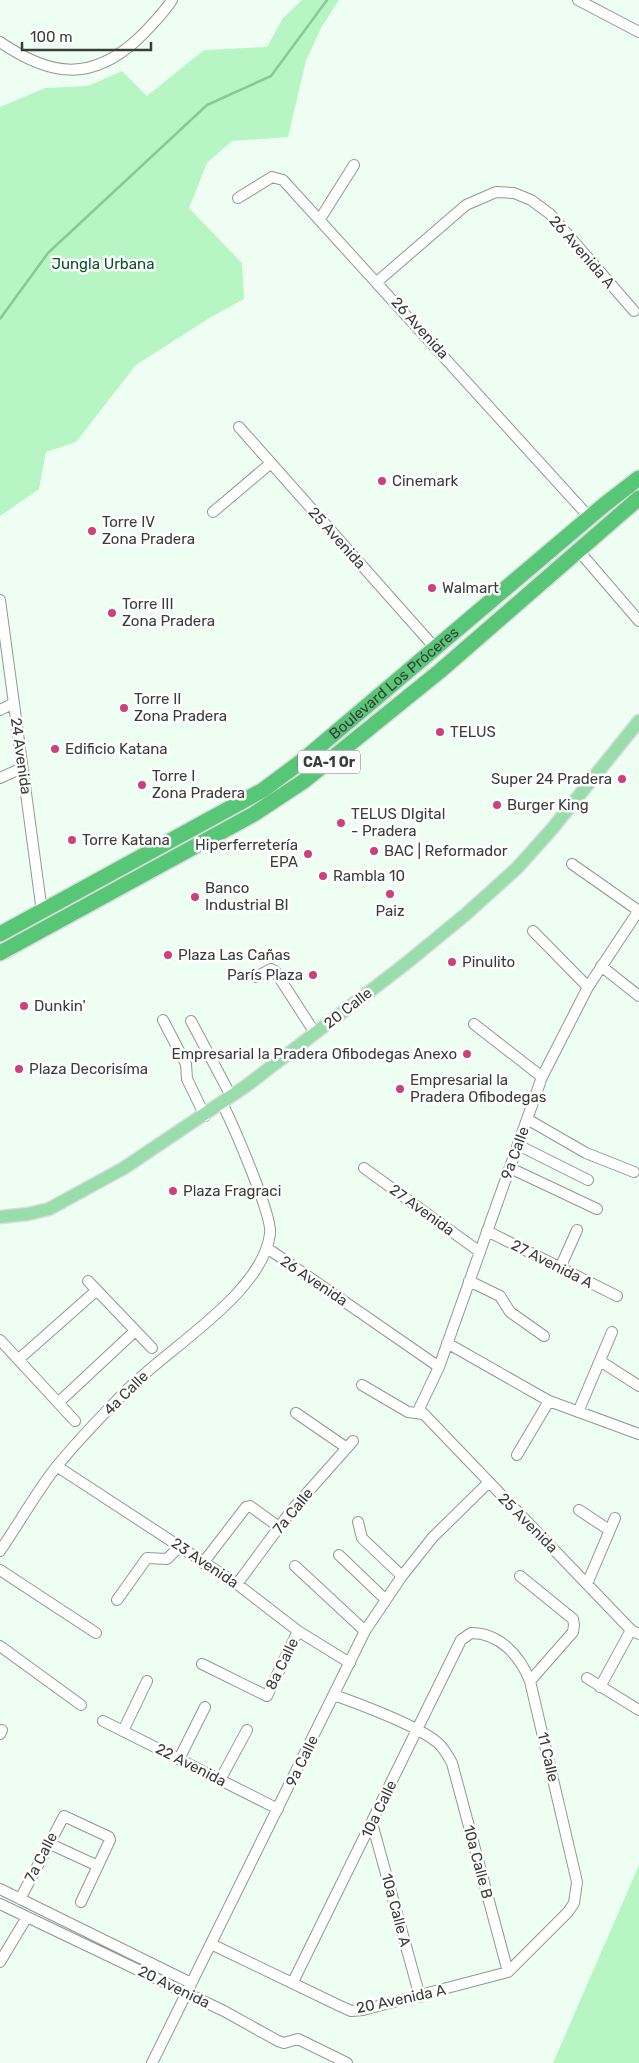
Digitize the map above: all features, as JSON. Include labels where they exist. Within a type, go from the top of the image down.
[{"type":"highway","points":[[618,493],[639,470]]},
{"type":"highway","name":"Boulevard Los Próceres","points":[[0,934],[263,790],[302,761],[618,493],[639,478]]},
{"type":"highway","name":"Boulevard Los Próceres","points":[[0,953],[254,814],[304,780],[440,671],[639,498]]},
{"type":"main road","name":"20 Calle","points":[[0,1217],[28,1214],[68,1200],[110,1177],[205,1116],[315,1032],[465,915],[517,868],[552,829],[639,721]]},
{"type":"street","points":[[578,0],[639,32]]},
{"type":"street","points":[[0,42],[17,54],[44,65],[72,70],[95,67],[116,58],[145,32],[169,1]]},
{"type":"street","points":[[320,218],[354,165]]},
{"type":"street","name":"26 Avenida","points":[[238,198],[276,176],[283,180],[378,281],[590,518]]},
{"type":"street","name":"26 Avenida A","points":[[378,281],[466,205],[496,192],[514,193],[531,200],[550,214],[634,311]]},
{"type":"street","name":"25 Avenida","points":[[239,427],[436,649]]},
{"type":"street","points":[[212,512],[270,463]]},
{"type":"street","points":[[578,550],[639,621]]},
{"type":"street","name":"24 Avenida","points":[[0,600],[3,647],[14,703],[42,912]]},
{"type":"street","points":[[0,710],[14,703]]},
{"type":"street","points":[[0,778],[22,768]]},
{"type":"street","points":[[572,864],[639,910]]},
{"type":"street","name":"9a Calle","points":[[421,1412],[439,1367],[542,1077],[588,986],[639,910]]},
{"type":"street","points":[[533,931],[588,986]]},
{"type":"street","points":[[602,966],[639,996]]},
{"type":"street","points":[[256,977],[271,969],[276,971],[315,1032]]},
{"type":"street","points":[[163,1020],[186,1064],[187,1079],[205,1116]]},
{"type":"street","name":"26 Avenida","points":[[191,1021],[227,1100],[244,1154],[270,1224],[271,1231],[267,1248],[439,1367]]},
{"type":"street","points":[[474,1024],[542,1077]]},
{"type":"street","points":[[527,1119],[586,1153],[634,1172]]},
{"type":"street","points":[[518,1145],[588,1180]]},
{"type":"street","name":"27 Avenida","points":[[364,1168],[480,1252]]},
{"type":"street","points":[[510,1168],[597,1209]]},
{"type":"street","points":[[560,1268],[577,1230]]},
{"type":"street","name":"27 Avenida A","points":[[487,1231],[616,1296]]},
{"type":"street","name":"4a Calle","points":[[0,1552],[58,1467],[122,1394],[238,1293],[261,1263],[267,1248]]},
{"type":"street","points":[[88,1281],[152,1348]]},
{"type":"street","points":[[469,1281],[500,1296],[510,1312],[544,1336]]},
{"type":"street","points":[[19,1359],[97,1290]]},
{"type":"street","points":[[59,1402],[135,1331]]},
{"type":"street","points":[[578,1412],[612,1332]]},
{"type":"street","points":[[0,1340],[75,1420]]},
{"type":"street","points":[[447,1343],[549,1402],[632,1434]]},
{"type":"street","points":[[600,1361],[639,1386]]},
{"type":"street","points":[[362,1385],[408,1412],[421,1412]]},
{"type":"street","points":[[517,1455],[549,1402]]},
{"type":"street","name":"25 Avenida","points":[[421,1412],[635,1632]]},
{"type":"street","name":"7a Calle","points":[[237,1584],[279,1527],[350,1444],[296,1413]]},
{"type":"street","name":"23 Avenida","points":[[58,1467],[237,1584],[298,1631],[350,1663]]},
{"type":"street","name":"9a Calle","points":[[152,2063],[366,1631],[385,1599],[433,1537],[488,1483]]},
{"type":"street","points":[[203,1563],[246,1506],[250,1506],[279,1527]]},
{"type":"street","points":[[579,1510],[609,1530]]},
{"type":"street","points":[[587,1584],[615,1518]]},
{"type":"street","points":[[358,1522],[362,1538],[402,1576]]},
{"type":"street","points":[[117,1600],[147,1558],[167,1559],[179,1547]]},
{"type":"street","points":[[339,1555],[385,1599]]},
{"type":"street","points":[[295,1566],[366,1631]]},
{"type":"street","points":[[0,1570],[96,1633]]},
{"type":"street","points":[[520,1576],[572,1619],[574,1625],[573,1632],[530,1681]]},
{"type":"street","name":"8a Calle","points":[[202,1664],[266,1696],[298,1631]]},
{"type":"street","points":[[600,1687],[635,1632]]},
{"type":"street","name":"10a Calle","points":[[293,1982],[461,1640],[466,1636],[479,1633],[493,1638],[510,1649],[524,1666],[530,1681]]},
{"type":"street","points":[[0,1646],[81,1705]]},
{"type":"street","points":[[587,1678],[639,1710]]},
{"type":"street","points":[[123,1731],[147,1680]]},
{"type":"street","name":"11 Calle","points":[[530,1681],[577,1882],[574,1904]]},
{"type":"street","points":[[334,1694],[416,1731]]},
{"type":"street","points":[[180,1759],[205,1707]]},
{"type":"street","name":"22 Avenida","points":[[103,1721],[278,1809]]},
{"type":"street","points":[[220,1780],[247,1730]]},
{"type":"street","name":"10a Calle B","points":[[416,1731],[438,1743],[452,1763],[508,1972]]},
{"type":"street","name":"7a Calle","points":[[20,1899],[64,1816],[109,1837],[110,1840],[98,1866]]},
{"type":"street","name":"10a Calle A","points":[[372,1823],[420,1997]]},
{"type":"street","points":[[48,1843],[98,1866],[81,1902]]},
{"type":"street","name":"20 Avenida","points":[[0,1890],[191,1983]]},
{"type":"street","name":"20 Avenida","points":[[0,1904],[186,1993],[278,2041],[284,2043],[298,2039],[343,2062]]},
{"type":"street","name":"20 Avenida A","points":[[211,1944],[351,2011],[363,2010],[420,1997],[508,1972],[574,1904]]},
{"type":"street","points":[[0,1962],[27,1917]]},
{"type":"green space","name":"Jungla Urbana","points":[[302,0],[339,0],[321,28],[306,61],[288,137],[232,141],[207,163],[189,208],[242,263],[244,299],[211,317],[136,365],[76,442],[46,452],[39,489],[0,516],[0,107],[45,88],[88,86],[122,71],[147,96],[204,50],[267,47],[283,18]]},
{"type":"green space","points":[[639,1865],[639,2063],[553,2063]]},
{"type":"waterway","points":[[0,319],[48,253],[207,105],[271,76],[327,0]]},
{"type":"place","name":"Cinemark","points":[[382,481]]},
{"type":"place","name":"Torre IV Zona Pradera","points":[[92,531]]},
{"type":"place","name":"Walmart","points":[[432,588]]},
{"type":"place","name":"Torre III Zona Pradera","points":[[112,613]]},
{"type":"place","name":"Torre II Zona Pradera","points":[[124,708]]},
{"type":"place","name":"TELUS","points":[[440,732]]},
{"type":"place","name":"Edificio Katana","points":[[55,749]]},
{"type":"place","name":"Super 24 Pradera","points":[[622,779]]},
{"type":"place","name":"Torre I Zona Pradera","points":[[142,785]]},
{"type":"place","name":"Burger King","points":[[497,805]]},
{"type":"place","name":"TELUS DIgital - Pradera","points":[[341,823]]},
{"type":"place","name":"Torre Katana","points":[[72,840]]},
{"type":"place","name":"BAC | Reformador","points":[[374,851]]},
{"type":"place","name":"Hiperferretería EPA","points":[[308,854]]},
{"type":"place","name":"Rambla 10","points":[[323,876]]},
{"type":"place","name":"Paiz","points":[[390,894]]},
{"type":"place","name":"Banco Industrial BI","points":[[195,897]]},
{"type":"place","name":"Plaza Las Cañas","points":[[168,955]]},
{"type":"place","name":"Pinulito","points":[[452,962]]},
{"type":"place","name":"París Plaza","points":[[313,975]]},
{"type":"place","name":"Dunkin'","points":[[24,1006]]},
{"type":"place","name":"Empresarial la Pradera Ofibodegas Anexo","points":[[467,1054]]},
{"type":"place","name":"Plaza Decorisíma","points":[[19,1069]]},
{"type":"place","name":"Empresarial la Pradera Ofibodegas","points":[[400,1089]]},
{"type":"place","name":"Plaza Fragraci","points":[[173,1191]]}]
